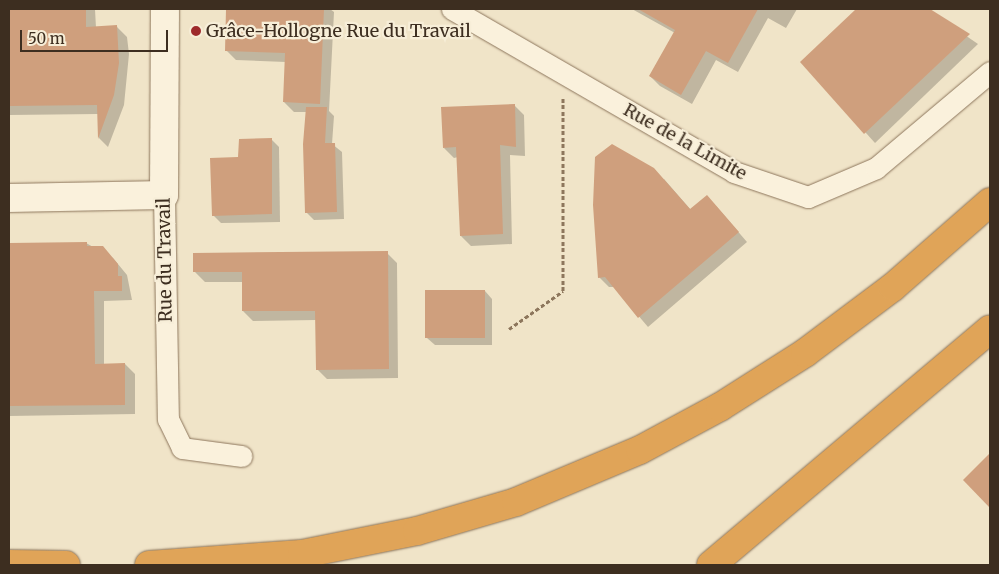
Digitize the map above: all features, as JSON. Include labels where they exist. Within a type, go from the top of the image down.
[{"type":"highway","points":[[149,565],[302,554],[417,531],[516,502],[640,450],[720,407],[805,353],[893,287],[990,202]]},
{"type":"highway","points":[[711,565],[990,329]]},
{"type":"highway","points":[[9,564],[66,565]]},
{"type":"street","name":"Rue du Travail","points":[[165,9],[164,195],[168,419],[182,448],[240,456]]},
{"type":"street","name":"Rue de la Limite","points":[[452,9],[734,172],[808,198],[876,168],[990,72]]},
{"type":"street","points":[[9,198],[164,195]]},
{"type":"path","points":[[509,330],[563,291],[562,73]]},
{"type":"building","points":[[9,9],[86,9],[86,27],[117,25],[119,63],[114,95],[98,139],[97,105],[9,106]]},
{"type":"building","points":[[226,9],[324,9],[320,104],[283,102],[285,53],[225,51]]},
{"type":"building","points":[[638,9],[758,9],[728,63],[706,51],[681,95],[649,76],[675,30]]},
{"type":"building","points":[[856,9],[930,9],[970,34],[864,134],[800,62]]},
{"type":"building","points":[[515,104],[516,147],[500,145],[503,234],[460,236],[456,147],[443,148],[441,107]]},
{"type":"building","points":[[306,107],[327,107],[325,143],[335,143],[337,212],[305,213],[303,144]]},
{"type":"building","points":[[272,138],[272,214],[212,216],[210,158],[238,157],[239,139]]},
{"type":"building","points":[[612,144],[654,168],[690,209],[707,195],[739,232],[638,318],[605,277],[598,278],[593,205],[595,157]]},
{"type":"building","points":[[87,242],[87,246],[103,246],[118,264],[118,276],[122,276],[122,291],[94,291],[95,364],[125,363],[125,405],[9,406],[9,243]]},
{"type":"building","points":[[388,251],[389,369],[316,370],[315,311],[242,311],[242,272],[193,272],[193,253]]},
{"type":"building","points":[[425,290],[485,290],[485,338],[425,338]]},
{"type":"building","points":[[990,453],[990,508],[963,480]]},
{"type":"place","name":"Grâce-Hollogne Rue du Travail","points":[[196,31]]}]
